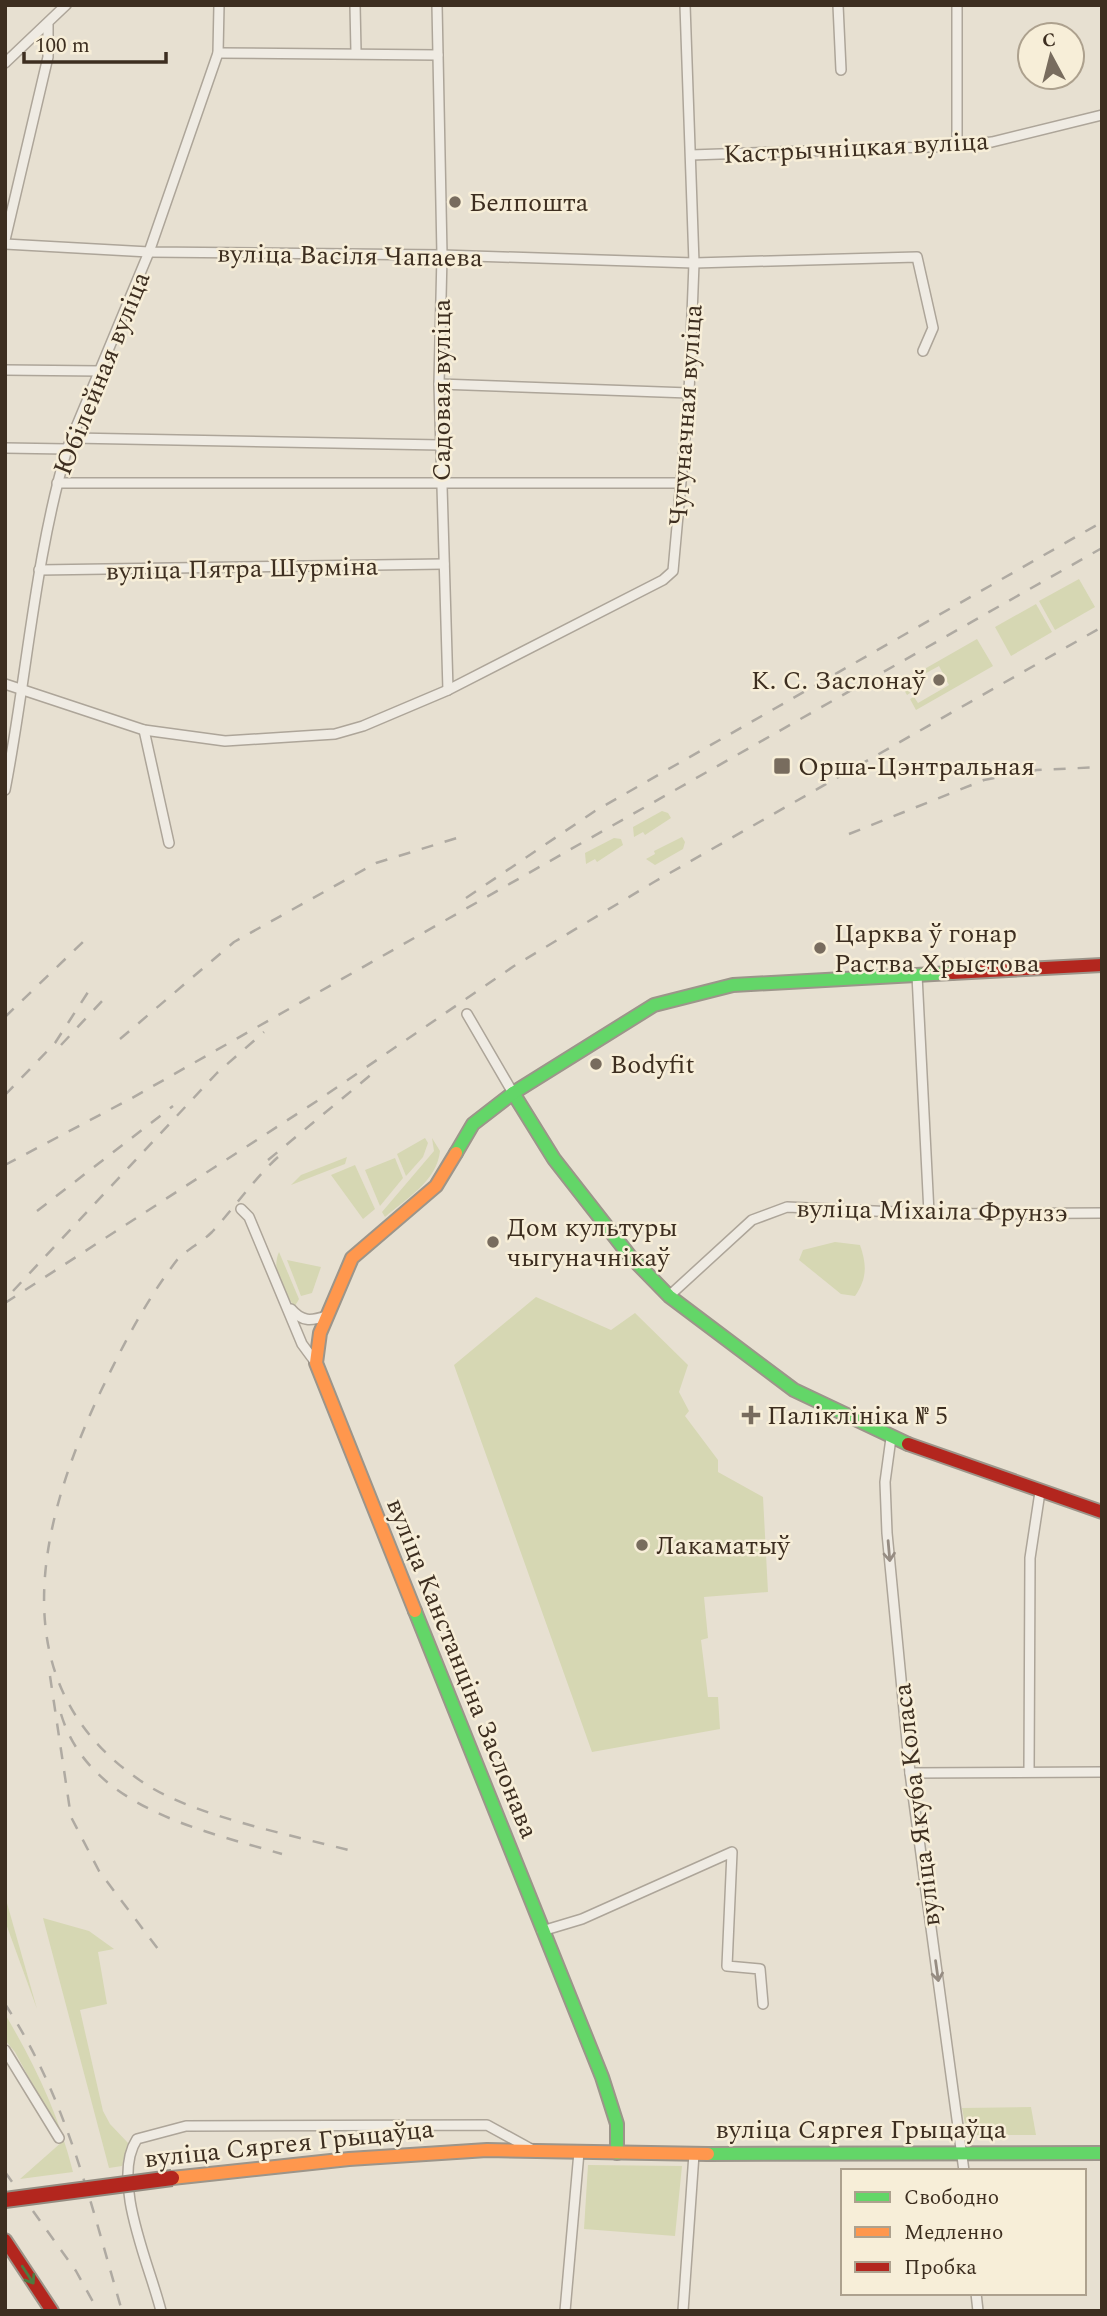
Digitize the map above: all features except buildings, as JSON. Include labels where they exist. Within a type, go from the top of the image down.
[{"type":"street","points":[[5,64],[66,5]]},
{"type":"street","name":"Юбілейная вуліца","points":[[5,790],[21,708],[20,688],[39,570],[57,483],[67,449],[149,252],[218,53],[219,5]]},
{"type":"street","points":[[355,5],[355,52]]},
{"type":"street","name":"Садовая вуліца","points":[[437,5],[442,255],[439,384],[448,690]]},
{"type":"street","name":"Чугуначная вуліца","points":[[448,690],[663,580],[674,566],[689,393],[694,263],[685,5]]},
{"type":"street","points":[[838,5],[841,70]]},
{"type":"street","points":[[957,5],[957,146]]},
{"type":"street","points":[[5,242],[48,57],[48,25]]},
{"type":"street","points":[[218,53],[438,54]]},
{"type":"street","name":"Кастрычніцкая вуліца","points":[[691,155],[957,146],[992,142],[1102,115]]},
{"type":"street","name":"вуліца Васіля Чапаева","points":[[5,242],[149,252],[442,255],[694,263]]},
{"type":"street","points":[[694,263],[917,257],[933,328],[923,351]]},
{"type":"street","points":[[5,370],[100,371]]},
{"type":"street","points":[[439,384],[689,393]]},
{"type":"street","points":[[73,438],[441,445]]},
{"type":"street","points":[[5,448],[67,449]]},
{"type":"street","points":[[57,483],[680,483]]},
{"type":"street","name":"вуліца Пятра Шурміна","points":[[39,570],[444,564]]},
{"type":"street","points":[[5,684],[144,730],[225,741],[309,738],[363,726],[448,690]]},
{"type":"street","points":[[144,730],[169,843]]},
{"type":"street","points":[[316,1363],[318,1340],[326,1316],[352,1258],[436,1186],[473,1124],[513,1093],[654,1005],[733,985],[1102,965]]},
{"type":"street","points":[[917,975],[929,1213]]},
{"type":"street","points":[[467,1014],[554,1159],[597,1217],[669,1296],[794,1390],[891,1438],[1102,1512]]},
{"type":"street","name":"вуліца Міхаіла Фрунзэ","points":[[669,1296],[729,1238],[752,1220],[771,1211],[814,1208],[929,1213],[1102,1213]]},
{"type":"street","name":"вуліца Канстанціна Заслонава","points":[[241,1209],[249,1217],[288,1305],[302,1344],[316,1363],[613,2107],[617,2153]]},
{"type":"street","points":[[288,1305],[302,1319],[314,1321],[326,1316]]},
{"type":"street","name":"вуліца Якуба Коласа","points":[[891,1438],[885,1482],[910,1773],[964,2169]]},
{"type":"street","points":[[1029,1771],[1030,1558],[1040,1492]]},
{"type":"street","points":[[910,1773],[1102,1772]]},
{"type":"street","points":[[542,1931],[582,1919],[732,1852],[727,1966],[760,1969],[763,2004]]},
{"type":"street","points":[[5,2050],[59,2138]]},
{"type":"street","points":[[161,2311],[132,2207],[126,2167],[137,2139],[186,2126],[487,2125],[533,2150]]},
{"type":"street","name":"вуліца Сяргея Грыцаўца","points":[[5,2200],[349,2159],[533,2150],[694,2154],[1102,2153]]},
{"type":"street","points":[[565,2311],[579,2152]]},
{"type":"street","points":[[683,2311],[694,2154]]},
{"type":"street","points":[[5,2239],[52,2311]]},
{"type":"green space","points":[[1079,579],[1095,607],[1055,630],[1039,601]]},
{"type":"green space","points":[[1036,604],[1052,632],[1011,656],[995,627]]},
{"type":"green space","points":[[977,639],[993,666],[916,710],[910,699],[914,697],[918,703],[949,685],[939,666],[906,684],[910,693],[907,695],[900,683]]},
{"type":"green space","points":[[662,811],[668,813],[671,818],[645,835],[643,832],[634,837],[633,827]]},
{"type":"green space","points":[[682,837],[685,842],[683,849],[655,865],[646,859],[655,854],[654,851]]},
{"type":"green space","points":[[614,838],[621,839],[623,845],[597,862],[595,859],[586,864],[585,853]]},
{"type":"green space","points":[[425,1138],[428,1143],[423,1157],[406,1176],[397,1154]]},
{"type":"green space","points":[[432,1138],[440,1151],[433,1171],[419,1189],[385,1217],[382,1212],[434,1151]]},
{"type":"green space","points":[[347,1157],[345,1164],[291,1185],[301,1175]]},
{"type":"green space","points":[[395,1158],[403,1178],[380,1206],[365,1170]]},
{"type":"green space","points":[[355,1165],[375,1209],[363,1219],[331,1175]]},
{"type":"green space","points":[[835,1242],[860,1245],[865,1272],[855,1296],[841,1294],[799,1260],[803,1250]]},
{"type":"green space","points":[[279,1252],[299,1299],[295,1306],[279,1281],[276,1266]]},
{"type":"green space","points":[[287,1260],[321,1267],[312,1293],[301,1296]]},
{"type":"green space","name":"Лакаматыў","points":[[536,1297],[611,1330],[635,1313],[688,1365],[679,1392],[689,1411],[685,1416],[718,1460],[718,1472],[763,1497],[768,1592],[704,1597],[708,1638],[701,1640],[708,1697],[718,1697],[720,1729],[592,1752],[454,1365]]},
{"type":"green space","points":[[5,1896],[37,2009],[5,1921]]},
{"type":"green space","points":[[43,1918],[89,1931],[114,1949],[98,1952],[107,2004],[80,2010],[103,2111],[110,2124],[128,2143],[122,2166],[109,2168]]},
{"type":"green space","points":[[5,2014],[45,2091],[61,2130],[73,2172],[20,2179],[63,2141],[15,2052],[5,2040]]},
{"type":"green space","points":[[1031,2107],[1036,2135],[967,2135],[962,2108]]},
{"type":"green space","points":[[588,2165],[682,2166],[675,2236],[584,2229]]},
{"type":"railway","points":[[466,898],[595,811],[1102,522]]},
{"type":"railway","points":[[5,1165],[132,1098],[1102,548]]},
{"type":"railway","points":[[5,1303],[317,1101],[514,966],[654,882],[1102,627]]},
{"type":"railway","points":[[849,834],[984,780],[1037,770],[1102,767]]},
{"type":"railway","points":[[120,1039],[234,942],[376,863],[457,838]]},
{"type":"railway","points":[[5,1017],[86,939]]},
{"type":"railway","points":[[5,1095],[55,1043],[92,986]]},
{"type":"railway","points":[[61,1045],[104,999]]},
{"type":"railway","points":[[13,1291],[217,1073],[264,1032]]},
{"type":"railway","points":[[268,1160],[373,1073]]},
{"type":"railway","points":[[37,1211],[173,1106]]},
{"type":"railway","points":[[278,1157],[212,1232],[177,1260],[124,1344],[76,1448],[59,1501],[47,1554],[44,1606],[51,1656],[69,1704],[100,1747],[147,1785],[192,1807],[218,1816],[352,1851]]},
{"type":"railway","points":[[50,1676],[71,1817],[99,1871],[164,1957]]},
{"type":"railway","points":[[61,1714],[75,1746],[96,1772],[122,1793],[183,1824],[282,1854]]},
{"type":"railway","points":[[5,2004],[27,2040],[61,2114],[88,2192],[122,2311]]},
{"type":"railway","points":[[5,2172],[76,2271],[98,2311]]},
{"type":"traffic: fast","points":[[456,1153],[473,1124],[513,1093],[654,1005],[733,985],[952,973]]},
{"type":"traffic: fast","points":[[513,1093],[554,1159],[629,1255],[669,1296],[794,1390],[908,1444]]},
{"type":"traffic: fast","points":[[415,1611],[602,2077],[617,2124],[617,2153]]},
{"type":"traffic: fast","points":[[708,2154],[1102,2153]]},
{"type":"traffic: slow","points":[[415,1611],[316,1363],[320,1333],[352,1258],[436,1186],[456,1153]]},
{"type":"traffic: slow","points":[[172,2178],[349,2159],[487,2150],[708,2154]]},
{"type":"traffic: jam","points":[[952,973],[1102,965]]},
{"type":"traffic: jam","points":[[908,1444],[1102,1512]]},
{"type":"traffic: jam","points":[[5,2200],[172,2178]]},
{"type":"traffic: jam","points":[[5,2240],[52,2311]]},
{"type":"place","name":"Белпошта","points":[[455,202]]},
{"type":"place","name":"К. С. Заслонаў","points":[[939,680]]},
{"type":"place","name":"Орша-Цэнтральная","points":[[782,766]]},
{"type":"place","name":"Царква ў гонар Раства Хрыстова","points":[[820,948]]},
{"type":"place","name":"Bodyfit","points":[[596,1064]]},
{"type":"place","name":"Дом культуры чыгуначнікаў","points":[[493,1242]]},
{"type":"place","name":"Паліклініка № 5","points":[[751,1415]]},
{"type":"place","name":"Лакаматыў","points":[[642,1545]]}]
